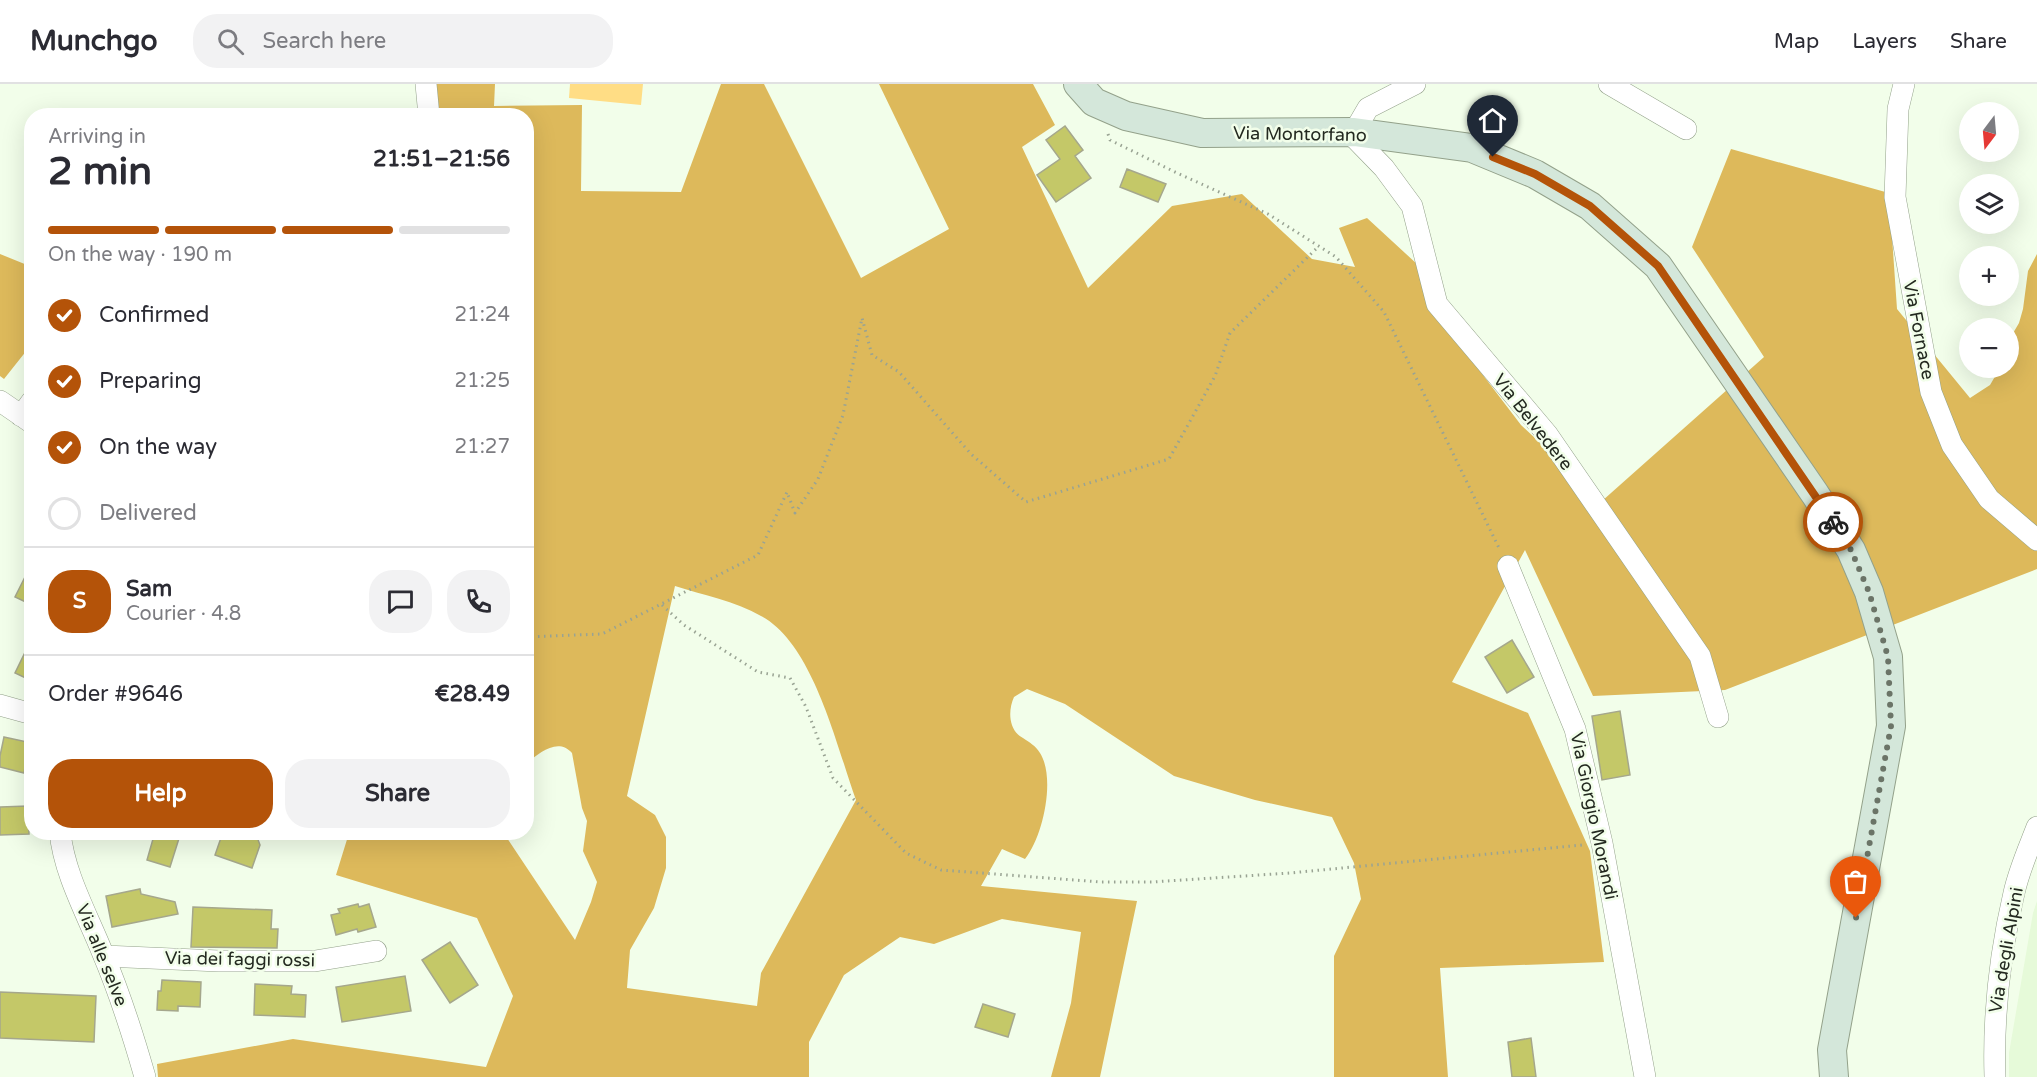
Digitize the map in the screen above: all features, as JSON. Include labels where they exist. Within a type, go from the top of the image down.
[{"type":"street","points":[[426,84],[428,108]]},
{"type":"street","points":[[1352,132],[1368,108],[1414,84]]},
{"type":"street","points":[[1609,84],[1686,129]]},
{"type":"street","name":"Via Fornace","points":[[1904,84],[1898,109],[1895,197],[1931,392],[1952,444],[1989,499],[2037,540]]},
{"type":"street","name":"Via Montorfano","points":[[1086,93],[1126,116],[1202,133],[1352,132],[1472,148],[1535,174],[1590,206],[1658,266],[1851,550],[1869,592],[1888,657],[1891,726],[1832,1050],[1834,1077]]},
{"type":"street","name":"Via Belvedere","points":[[1352,132],[1384,168],[1412,206],[1437,304],[1547,434],[1700,656],[1718,717]]},
{"type":"street","points":[[0,401],[24,412]]},
{"type":"street","name":"Via Giorgio Morandi","points":[[1508,566],[1575,729],[1602,843],[1645,1077]]},
{"type":"street","points":[[0,705],[24,712]]},
{"type":"street","name":"Via degli Alpini","points":[[1995,1077],[1996,995],[2014,891],[2037,827]]},
{"type":"street","name":"Via alle selve","points":[[61,840],[76,889],[130,1024],[145,1077]]},
{"type":"street","name":"Via dei faggi rossi","points":[[104,956],[219,961],[315,961],[376,951]]},
{"type":"path","points":[[1086,93],[1110,140],[1269,214],[1336,257],[1384,312],[1508,566]]},
{"type":"path","points":[[534,637],[602,634],[758,555],[787,492],[795,513],[818,479],[843,416],[862,318],[872,355],[899,372],[971,454],[1026,502],[1169,459],[1215,376],[1230,333],[1318,246]]},
{"type":"path","points":[[662,605],[684,625],[758,672],[790,678],[806,707],[832,778],[906,853],[941,870],[1101,882],[1152,882],[1290,873],[1602,843]]},
{"type":"shaded area","points":[[436,84],[495,84],[494,106],[582,105],[581,191],[681,192],[721,84],[764,84],[861,278],[949,229],[879,84],[1033,84],[1055,125],[1022,147],[1088,288],[1172,206],[1242,194],[1312,259],[1355,267],[1339,228],[1367,218],[1443,288],[1449,319],[1473,362],[1521,425],[1602,501],[1764,357],[1692,247],[1731,149],[1889,193],[1897,309],[1970,398],[1990,385],[1994,378],[2019,378],[2019,323],[2028,271],[2037,254],[2037,569],[1725,690],[1593,696],[1525,550],[1452,682],[1528,713],[1590,851],[1604,962],[1440,968],[1448,1077],[1334,1077],[1334,956],[1361,899],[1354,863],[1332,817],[1255,800],[1174,776],[1065,704],[1027,689],[1014,697],[1011,719],[1014,730],[1036,748],[1045,764],[1047,792],[1042,822],[1025,859],[1002,849],[981,886],[1137,901],[1100,1077],[1051,1077],[1071,1003],[1081,932],[1002,919],[934,944],[900,937],[844,975],[809,1042],[809,1077],[158,1077],[157,1064],[293,1039],[486,1067],[513,996],[477,918],[336,875],[347,840],[508,840],[575,940],[597,882],[583,851],[587,821],[582,808],[572,753],[561,746],[549,748],[534,758],[534,108],[438,108]],"holes":[[[675,586],[730,602],[751,611],[780,630],[796,649],[832,726],[856,800],[761,973],[757,1006],[627,988],[630,950],[654,908],[666,868],[666,837],[655,815],[627,796]]]},
{"type":"shaded area","points":[[570,84],[643,84],[641,105],[569,98]]},
{"type":"shaded area","points":[[0,254],[24,264],[24,354],[4,379],[0,376]]},
{"type":"shaded area","points":[[2037,901],[2037,1077],[2009,1077],[2009,1053]]},
{"type":"building","points":[[1065,126],[1083,150],[1075,156],[1091,178],[1056,202],[1037,175],[1060,159],[1046,140]]},
{"type":"building","points":[[1127,169],[1166,184],[1158,202],[1120,187]]},
{"type":"building","points":[[24,579],[24,601],[15,597]]},
{"type":"building","points":[[1512,640],[1534,677],[1507,693],[1485,657]]},
{"type":"building","points":[[24,654],[24,677],[15,673]]},
{"type":"building","points":[[1620,711],[1630,775],[1602,780],[1592,716]]},
{"type":"building","points":[[4,737],[24,741],[24,773],[0,767]]},
{"type":"building","points":[[24,806],[24,834],[0,835],[0,807]]},
{"type":"building","points":[[153,840],[178,840],[170,867],[147,860]]},
{"type":"building","points":[[220,840],[258,840],[260,845],[252,868],[215,855]]},
{"type":"building","points":[[140,889],[141,894],[175,902],[178,914],[112,927],[106,896]]},
{"type":"building","points":[[358,904],[359,907],[369,904],[376,927],[336,935],[331,915],[340,913],[338,909]]},
{"type":"building","points":[[193,907],[272,910],[271,929],[278,929],[277,948],[191,947]]},
{"type":"building","points":[[450,942],[478,985],[450,1003],[422,960]]},
{"type":"building","points":[[405,976],[411,1011],[342,1022],[336,987]]},
{"type":"building","points":[[162,980],[201,982],[200,1007],[178,1006],[178,1011],[157,1010],[158,991],[161,991]]},
{"type":"building","points":[[255,984],[292,986],[291,994],[306,995],[305,1017],[254,1015]]},
{"type":"building","points":[[0,992],[96,996],[94,1042],[0,1038]]},
{"type":"building","points":[[983,1004],[1015,1014],[1008,1037],[975,1027]]},
{"type":"building","points":[[1531,1038],[1536,1077],[1512,1077],[1508,1042]]},
{"type":"way so far","points":[[1833,522],[1851,550],[1869,592],[1888,657],[1891,726],[1856,918]]},
{"type":"route","points":[[1493,157],[1535,174],[1590,206],[1658,266],[1833,522]]}]
